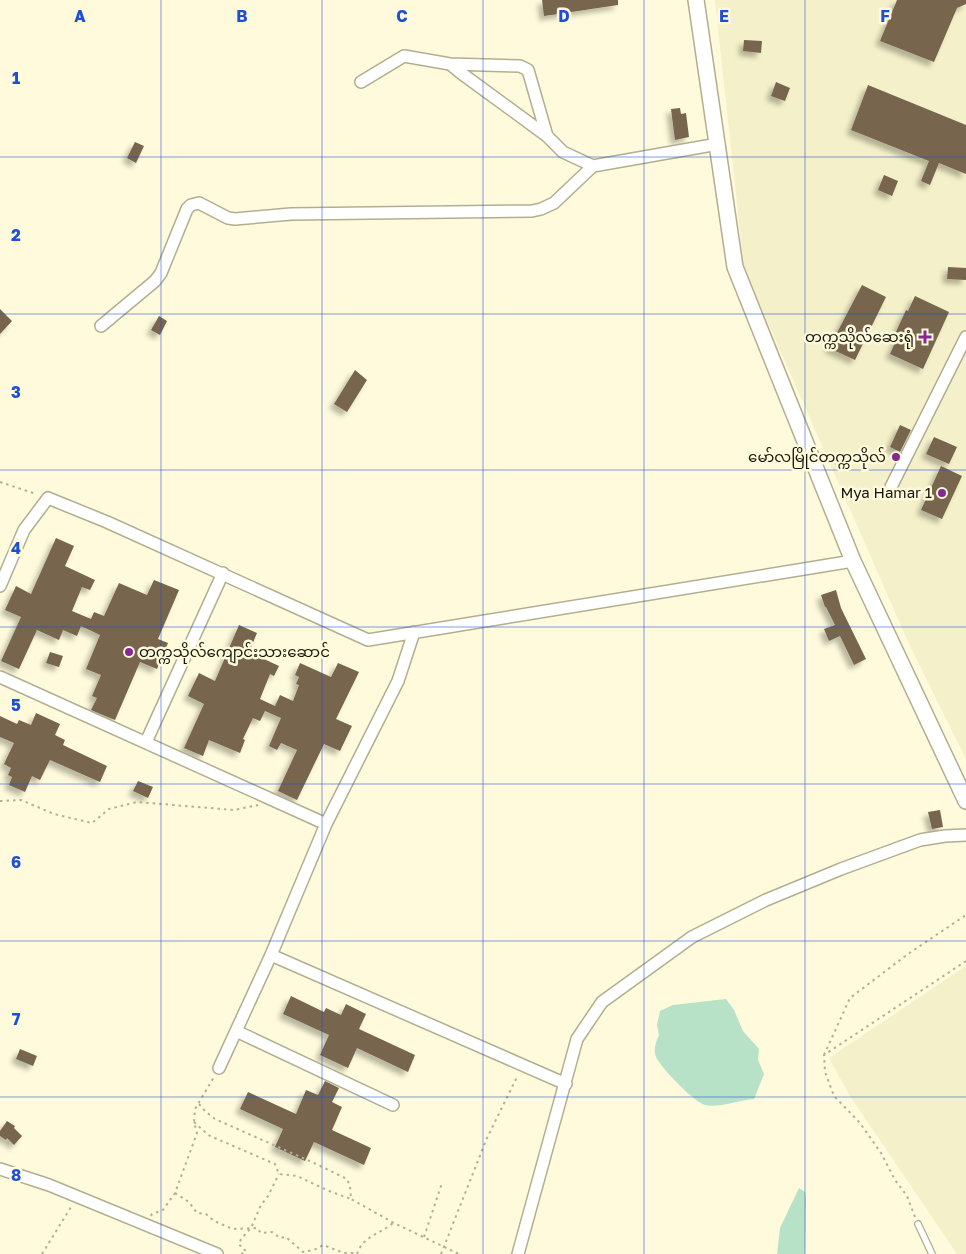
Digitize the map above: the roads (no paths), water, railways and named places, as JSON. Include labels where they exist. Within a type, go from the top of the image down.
[{"type":"main road","points":[[696,0],[735,267],[853,562],[966,801]]},
{"type":"street","points":[[361,82],[404,56],[450,64],[520,66],[528,70],[547,136]]},
{"type":"street","points":[[450,64],[547,136],[563,152],[593,166]]},
{"type":"street","points":[[101,326],[161,273],[188,209],[195,203],[199,203],[228,218],[235,219],[291,214],[532,212],[554,202],[593,166],[718,144]]},
{"type":"street","points":[[891,487],[966,338]]},
{"type":"street","points":[[0,586],[24,530],[48,498],[223,573],[368,640],[853,562]]},
{"type":"street","points":[[146,742],[223,573]]},
{"type":"street","points":[[219,1068],[272,955],[326,824],[398,681],[414,632]]},
{"type":"street","points":[[0,677],[326,824]]},
{"type":"street","points":[[518,1254],[577,1039],[602,1002],[692,937],[766,900],[841,868],[920,840],[966,835]]},
{"type":"street","points":[[272,955],[566,1084]]},
{"type":"street","points":[[236,1031],[392,1106]]},
{"type":"street","points":[[0,1169],[49,1185],[217,1254]]},
{"type":"lane","points":[[918,1224],[932,1254]]},
{"type":"place","name":"တက္ကသိုလ်ဆေးရုံ","points":[[925,337]]},
{"type":"place","name":"မော်လမြိုင်တက္ကသိုလ်","points":[[896,457]]},
{"type":"place","name":"Mya Hamar 1","points":[[942,493]]},
{"type":"place","name":"တက္ကသိုလ်ကျောင်းသားဆောင်","points":[[129,652]]}]
